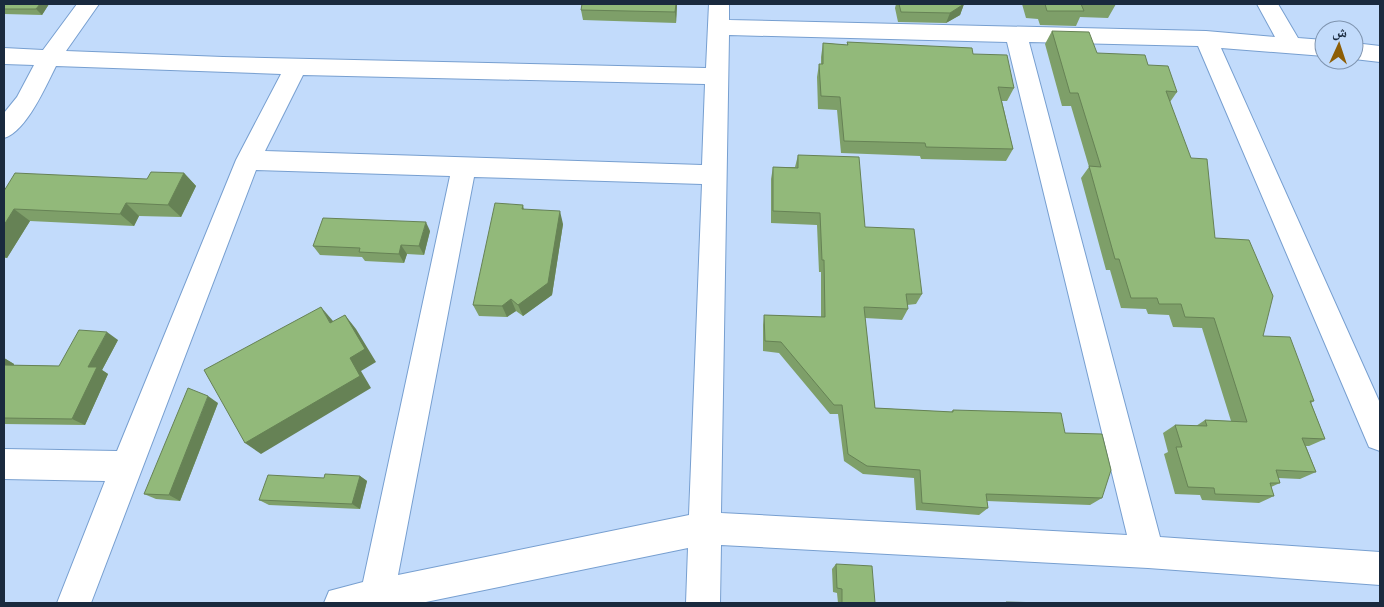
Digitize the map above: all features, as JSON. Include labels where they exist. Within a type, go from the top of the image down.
[{"type":"street","points":[[4,129],[25,103],[50,57],[88,4]]},
{"type":"street","points":[[1268,4],[1290,44]]},
{"type":"street","points":[[703,603],[719,15],[1016,34],[1206,39],[1314,47]]},
{"type":"street","points":[[1016,34],[1148,552]]},
{"type":"street","points":[[1206,39],[1380,437]]},
{"type":"street","points":[[1364,52],[1380,54]]},
{"type":"street","points":[[4,56],[223,65],[297,65],[717,76]]},
{"type":"street","points":[[74,603],[126,466],[248,160],[297,65]]},
{"type":"street","points":[[248,160],[715,174]]},
{"type":"street","points":[[377,594],[464,167]]},
{"type":"street","points":[[4,464],[126,466]]},
{"type":"street","points":[[341,603],[377,594],[706,528],[1148,552],[1380,569]]},
{"type":"building","points":[[4,4],[40,4],[36,9],[4,9]]},
{"type":"building","points":[[582,4],[676,4],[675,12],[581,10]]},
{"type":"building","points":[[899,4],[964,4],[950,13],[901,12]]},
{"type":"building","points":[[1045,4],[1081,4],[1084,11],[1047,11]]},
{"type":"building","points":[[1052,31],[1089,32],[1097,53],[1145,55],[1148,65],[1168,66],[1177,92],[1166,91],[1191,158],[1207,159],[1215,238],[1249,240],[1273,296],[1263,336],[1290,337],[1314,401],[1310,401],[1325,439],[1302,438],[1316,472],[1276,470],[1280,483],[1270,483],[1274,496],[1215,494],[1214,488],[1188,487],[1176,447],[1182,447],[1175,425],[1207,426],[1205,420],[1247,422],[1214,318],[1185,317],[1181,304],[1159,304],[1157,298],[1131,298],[1119,259],[1115,259],[1089,166],[1101,167],[1078,93],[1070,93]]},
{"type":"building","points":[[847,42],[972,48],[973,54],[1007,55],[1014,88],[998,87],[1013,149],[926,147],[925,143],[844,141],[840,97],[821,96],[819,64],[823,64],[823,43],[848,45]]},
{"type":"building","points":[[798,155],[859,157],[865,227],[914,229],[922,294],[906,294],[908,309],[864,307],[875,408],[953,412],[953,410],[1061,413],[1065,433],[1102,434],[1111,470],[1102,498],[986,494],[988,508],[922,503],[920,470],[867,466],[848,454],[842,405],[834,405],[781,342],[765,341],[764,315],[825,317],[824,260],[822,260],[820,213],[773,211],[773,167],[798,168]]},
{"type":"building","points":[[151,172],[184,173],[168,205],[126,203],[120,214],[14,209],[4,225],[4,191],[15,173],[147,179]]},
{"type":"building","points":[[495,203],[523,205],[522,209],[560,211],[548,283],[518,305],[511,299],[502,306],[473,305]]},
{"type":"building","points":[[323,218],[426,222],[419,246],[401,245],[399,254],[359,252],[360,248],[313,246]]},
{"type":"building","points":[[321,307],[330,323],[345,315],[365,349],[350,358],[360,376],[245,443],[204,370]]},
{"type":"building","points":[[79,330],[107,332],[88,367],[97,367],[72,419],[4,418],[4,365],[59,366]]},
{"type":"building","points":[[188,388],[208,396],[169,495],[144,494]]},
{"type":"building","points":[[325,474],[360,476],[352,504],[259,500],[268,475],[324,478]]},
{"type":"building","points":[[836,564],[872,566],[875,603],[842,603],[842,589],[837,588]]},
{"type":"building","points":[[1006,602],[1045,603],[1007,603]]}]
